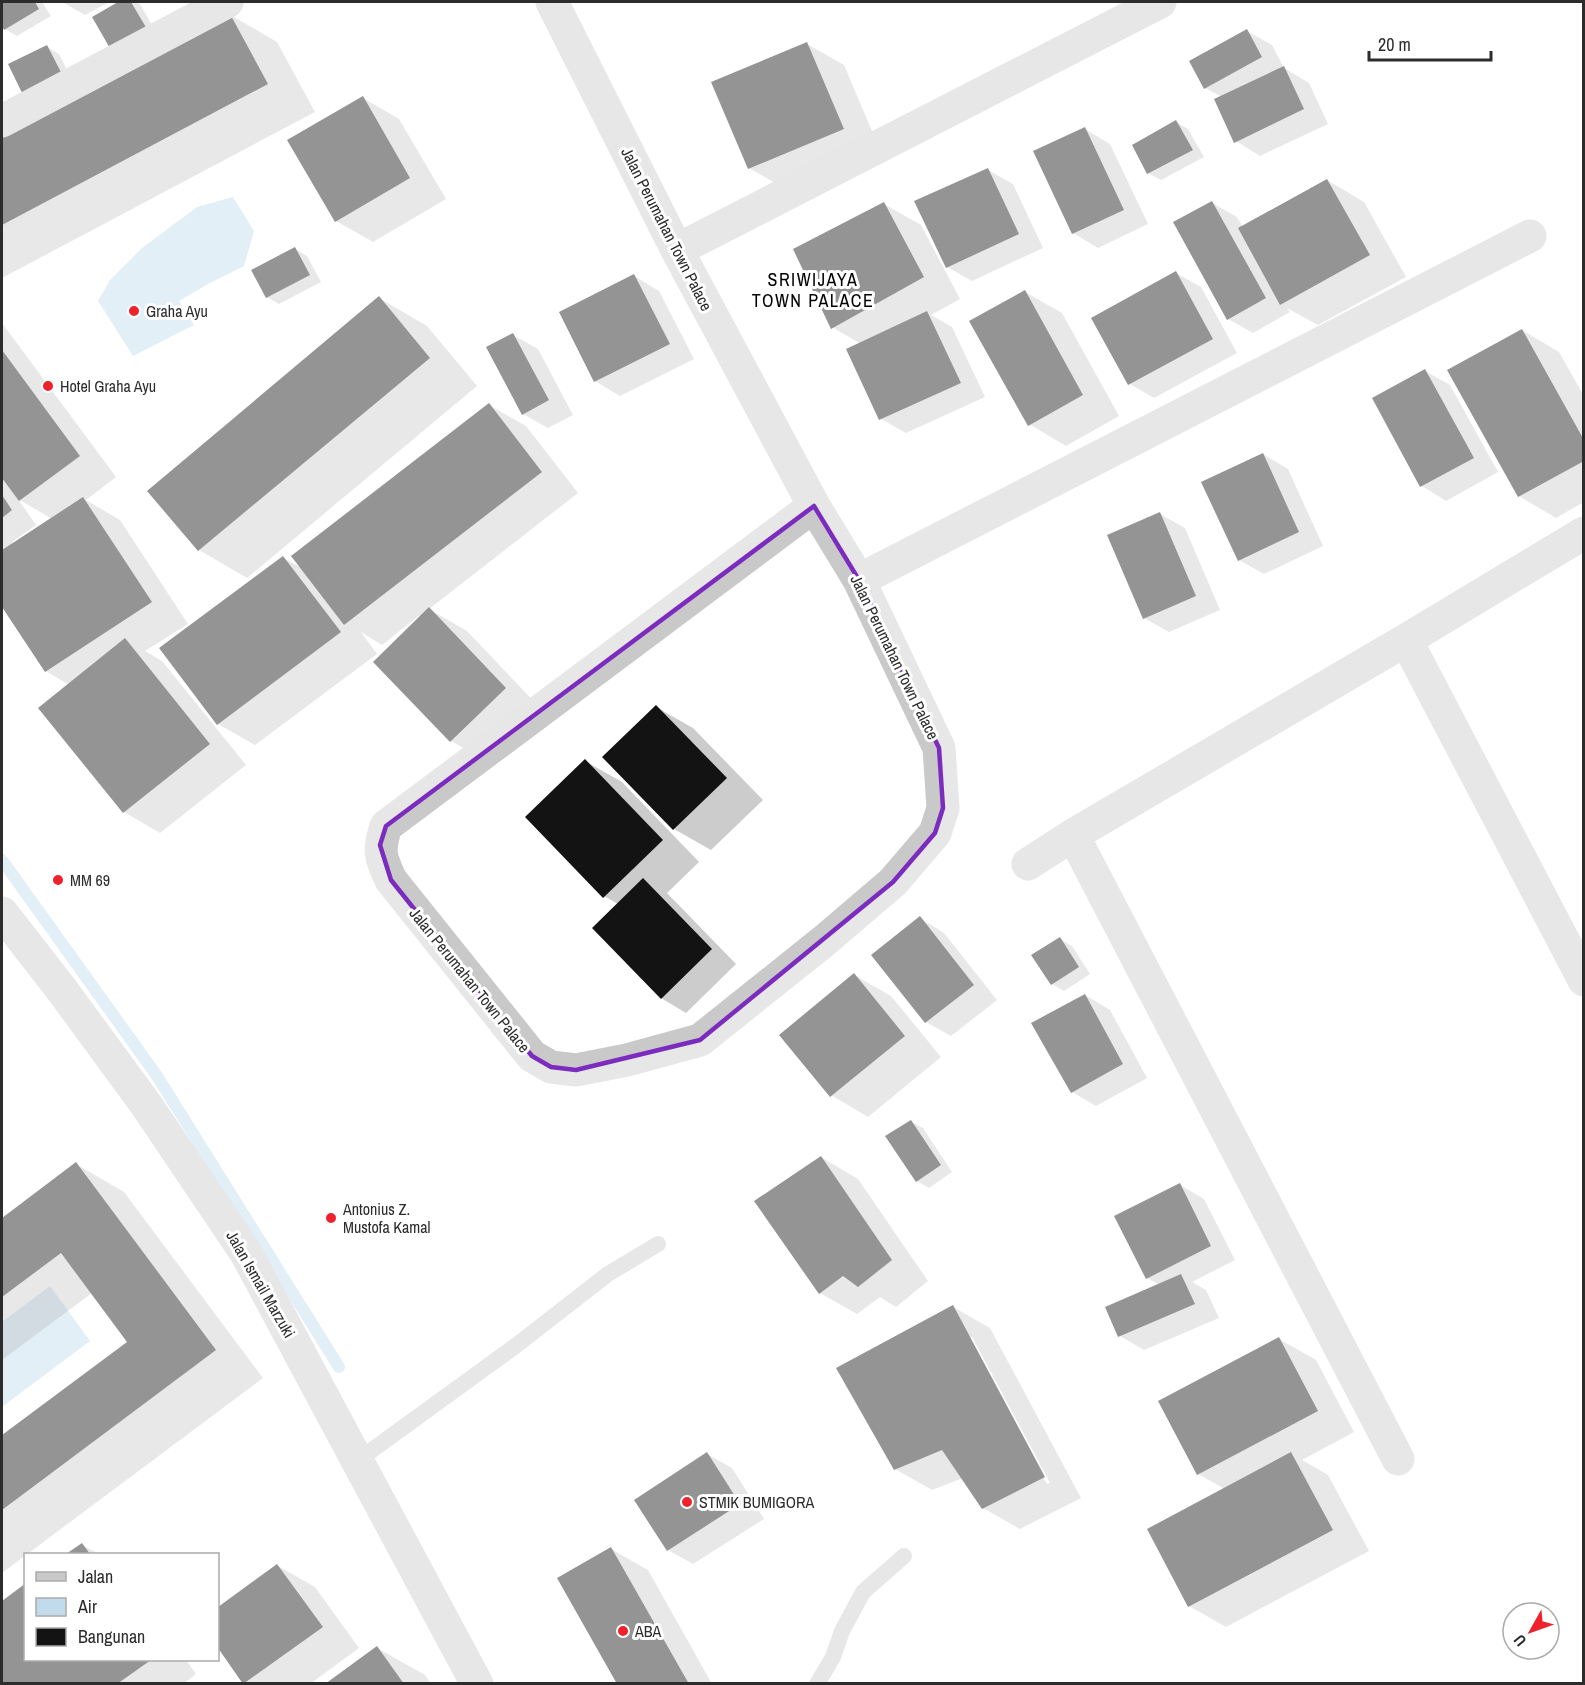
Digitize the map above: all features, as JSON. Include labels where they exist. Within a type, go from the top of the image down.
[{"type":"street","points":[[2,122],[227,2]]},
{"type":"street","name":"Jalan Perumahan Town Palace","points":[[552,2],[677,250],[814,506],[859,580],[939,748],[943,808],[935,832],[893,882],[824,941],[700,1040],[627,1060],[576,1070],[551,1067],[532,1056],[391,880],[383,862],[380,845],[386,826],[814,506]]},
{"type":"street","points":[[677,250],[1160,2]]},
{"type":"street","points":[[859,580],[1530,236]]},
{"type":"street","points":[[1028,864],[1073,835],[1584,533]]},
{"type":"street","points":[[1406,640],[1584,980]]},
{"type":"street","points":[[1073,835],[1398,1459]]},
{"type":"street","name":"Jalan Ismail Marzuki","points":[[2,913],[147,1106],[246,1253],[477,1683]]},
{"type":"lane","points":[[357,1461],[518,1344],[608,1274],[658,1244]]},
{"type":"lane","points":[[817,1683],[833,1658],[842,1632],[863,1592],[904,1556]]},
{"type":"highlighted area","points":[[814,506],[859,580],[939,748],[943,808],[935,833],[893,882],[700,1040],[576,1070],[551,1067],[532,1056],[391,880],[380,845],[386,826]]},
{"type":"water","points":[[233,197],[254,231],[244,266],[179,301],[194,325],[133,356],[98,301],[110,280],[142,248],[197,207]]},
{"type":"water","points":[[50,1286],[90,1341],[2,1407],[2,1322]]},
{"type":"building","points":[[2,2],[35,2],[39,9],[4,30]]},
{"type":"building","points":[[118,2],[131,2],[147,29],[111,50],[92,17]]},
{"type":"building","points":[[229,12],[268,84],[2,225],[2,133]]},
{"type":"building","points":[[1247,29],[1262,57],[1204,89],[1189,61]]},
{"type":"building","points":[[807,42],[844,129],[748,169],[711,82]]},
{"type":"building","points":[[47,45],[65,80],[25,99],[8,64]]},
{"type":"building","points":[[1284,66],[1304,109],[1234,143],[1214,99]]},
{"type":"building","points":[[363,96],[410,178],[335,222],[287,140]]},
{"type":"building","points":[[1176,120],[1193,150],[1147,174],[1132,145]]},
{"type":"building","points":[[1085,127],[1124,210],[1072,234],[1033,151]]},
{"type":"building","points":[[988,168],[1019,234],[946,268],[914,201]]},
{"type":"building","points":[[1327,179],[1370,255],[1280,305],[1238,228]]},
{"type":"building","points":[[1212,201],[1266,298],[1227,320],[1173,222]]},
{"type":"building","points":[[884,202],[924,277],[831,329],[793,249]]},
{"type":"building","points":[[295,247],[310,275],[266,298],[251,270]]},
{"type":"building","points":[[1176,271],[1213,339],[1128,385],[1091,318]]},
{"type":"building","points":[[634,274],[670,344],[594,382],[559,312]]},
{"type":"building","points":[[1025,290],[1083,395],[1028,426],[969,321]]},
{"type":"building","points":[[379,296],[430,358],[198,551],[147,491]]},
{"type":"building","points":[[927,311],[961,383],[879,420],[846,349]]},
{"type":"building","points":[[1522,329],[1584,440],[1584,461],[1518,497],[1447,370]]},
{"type":"building","points":[[513,333],[549,400],[522,415],[486,347]]},
{"type":"building","points":[[2,350],[80,456],[19,501],[2,478]]},
{"type":"building","points":[[1425,369],[1474,458],[1420,487],[1372,398]]},
{"type":"building","points":[[489,403],[542,472],[344,625],[291,556]]},
{"type":"building","points":[[1263,453],[1299,532],[1238,561],[1201,482]]},
{"type":"building","points":[[2,495],[12,510],[2,518]]},
{"type":"building","points":[[83,497],[152,602],[45,672],[2,607],[2,550]]},
{"type":"building","points":[[1160,512],[1196,596],[1143,619],[1107,535]]},
{"type":"building","points":[[283,556],[341,632],[217,725],[159,648]]},
{"type":"building","points":[[429,607],[506,688],[450,742],[373,662]]},
{"type":"building","points":[[125,638],[210,744],[123,813],[38,708]]},
{"type":"building","points":[[656,705],[727,778],[673,830],[602,757]]},
{"type":"building","points":[[585,759],[663,840],[603,898],[525,817]]},
{"type":"building","points":[[643,878],[712,949],[661,999],[592,928]]},
{"type":"building","points":[[920,916],[974,985],[925,1023],[871,955]]},
{"type":"building","points":[[1060,937],[1079,967],[1051,985],[1031,955]]},
{"type":"building","points":[[854,973],[905,1036],[830,1097],[779,1035]]},
{"type":"building","points":[[1085,994],[1123,1064],[1071,1093],[1031,1023]]},
{"type":"building","points":[[911,1120],[941,1165],[916,1182],[885,1136]]},
{"type":"building","points":[[821,1156],[892,1260],[858,1287],[843,1276],[819,1294],[754,1201]]},
{"type":"building","points":[[76,1162],[216,1350],[2,1510],[2,1435],[127,1342],[61,1253],[2,1297],[2,1218]]},
{"type":"building","points":[[1180,1183],[1211,1246],[1146,1279],[1114,1216]]},
{"type":"building","points":[[1181,1274],[1195,1304],[1118,1337],[1105,1307]]},
{"type":"building","points":[[953,1305],[1045,1477],[982,1509],[942,1450],[894,1470],[836,1368]]},
{"type":"building","points":[[1279,1337],[1318,1411],[1197,1475],[1158,1401]]},
{"type":"building","name":"STMIK BUMIGORA","points":[[707,1452],[740,1504],[667,1551],[634,1500]]},
{"type":"building","points":[[1291,1452],[1333,1530],[1188,1607],[1147,1529]]},
{"type":"building","points":[[82,1543],[89,1553],[67,1553]]},
{"type":"building","name":"ABA","points":[[611,1547],[689,1684],[617,1684],[557,1578]]},
{"type":"building","points":[[277,1564],[323,1627],[243,1684],[219,1649],[219,1606]]},
{"type":"building","points":[[24,1584],[24,1661],[150,1661],[117,1684],[2,1684],[2,1601]]},
{"type":"building","points":[[377,1646],[404,1684],[325,1684]]},
{"type":"waterway","points":[[2,860],[157,1076],[339,1367]]},
{"type":"place","name":"Graha Ayu","points":[[134,311]]},
{"type":"place","name":"Hotel Graha Ayu","points":[[48,386]]},
{"type":"place","name":"MM 69","points":[[58,880]]},
{"type":"place","name":"Antonius Z. Mustofa Kamal","points":[[331,1218]]},
{"type":"place","name":"STMIK BUMIGORA","points":[[687,1502]]},
{"type":"place","name":"ABA","points":[[623,1631]]},
{"type":"district","name":"SRIWIJAYA TOWN PALACE","points":[[813,289]]}]
